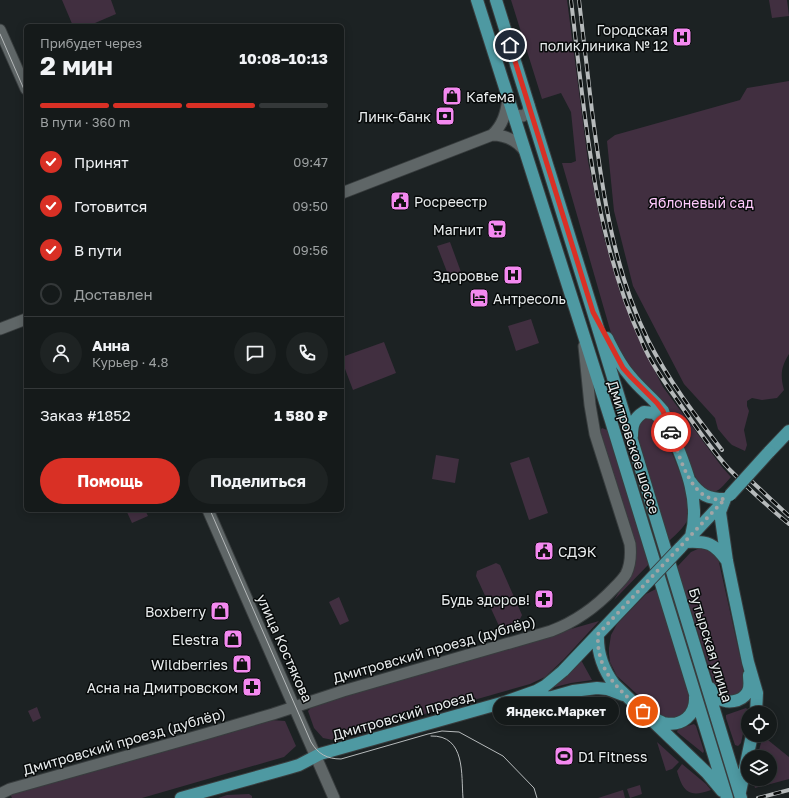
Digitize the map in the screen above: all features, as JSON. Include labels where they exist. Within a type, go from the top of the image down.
[{"type":"main road","name":"Дмитровское шоссе","points":[[477,0],[661,584]]},
{"type":"main road","name":"Дмитровское шоссе","points":[[496,0],[672,571]]},
{"type":"main road","points":[[593,312],[623,368],[663,411],[689,479],[695,510],[694,528],[686,542],[709,543],[718,549],[726,561]]},
{"type":"main road","points":[[635,453],[632,435],[633,423],[640,414],[644,412],[654,413],[667,424]]},
{"type":"main road","name":"Дмитровский проезд","points":[[181,798],[289,768],[316,756],[369,739],[526,696],[545,686],[563,671],[789,431]]},
{"type":"main road","points":[[689,479],[705,496],[715,499],[727,497]]},
{"type":"main road","points":[[727,497],[720,512],[726,561],[748,662],[757,693],[756,706]]},
{"type":"main road","name":"Бутырская улица","points":[[672,571],[741,796]]},
{"type":"main road","name":"Бутырская улица","points":[[661,584],[727,797]]},
{"type":"main road","points":[[598,634],[599,651],[604,668],[614,684],[710,777],[727,797]]},
{"type":"main road","points":[[707,684],[718,698],[731,701],[737,700],[747,694],[749,688],[748,662]]},
{"type":"main road","points":[[505,702],[552,696],[574,690],[597,688],[625,695]]},
{"type":"main road","points":[[643,711],[663,722],[681,722],[692,713],[695,707],[694,691]]},
{"type":"main road","points":[[741,796],[751,742]]},
{"type":"street","points":[[0,30],[24,85]]},
{"type":"street","points":[[510,105],[517,116],[523,116],[528,111],[529,104]]},
{"type":"street","points":[[344,192],[492,135],[504,119],[510,105]]},
{"type":"street","points":[[492,135],[507,137],[516,142],[524,150]]},
{"type":"street","points":[[0,329],[24,320]]},
{"type":"street","name":"Дмитровский проезд (дублёр)","points":[[0,794],[10,789],[205,734],[349,689],[554,630],[571,622],[595,607],[625,576],[631,561],[630,544],[595,434],[590,405],[583,337]]},
{"type":"street","name":"улица Костякова","points":[[209,512],[334,798]]},
{"type":"green space","points":[[62,0],[111,0],[116,14],[93,24],[72,24]]},
{"type":"green space","points":[[511,0],[567,0],[588,161],[603,234],[620,292],[640,342],[663,387],[731,477],[717,491],[709,492],[699,486],[670,413],[633,370],[619,350],[611,333],[562,163],[571,163],[576,161],[571,112],[561,93],[542,99]]},
{"type":"green space","points":[[769,0],[787,0],[789,16],[772,18]]},
{"type":"green space","name":"Яблоневый сад","points":[[789,81],[789,354],[782,371],[784,390],[777,398],[762,400],[752,398],[747,401],[749,411],[744,430],[747,445],[745,451],[732,445],[728,441],[718,429],[715,418],[684,384],[633,286],[614,211],[607,141],[615,135],[740,100],[747,88]]},
{"type":"green space","points":[[450,242],[461,272],[449,277],[437,246]]},
{"type":"green space","points":[[531,319],[539,343],[516,351],[508,326]]},
{"type":"green space","points":[[384,342],[396,373],[353,390],[344,366],[344,356]]},
{"type":"green space","points":[[644,416],[658,421],[683,480],[689,504],[689,514],[686,522],[669,541],[636,431]]},
{"type":"green space","points":[[602,428],[607,430],[649,564],[614,600],[633,570],[599,432]]},
{"type":"green space","points":[[436,455],[459,459],[455,483],[432,479]]},
{"type":"green space","points":[[529,457],[548,513],[529,520],[510,463]]},
{"type":"green space","points":[[127,512],[146,512],[148,516],[132,523]]},
{"type":"green space","points":[[702,547],[706,547],[718,558],[746,683],[738,696],[721,695],[715,687],[677,567],[691,552]]},
{"type":"green space","points":[[496,563],[500,565],[522,615],[520,619],[503,628],[499,626],[476,576],[477,571]]},
{"type":"green space","points":[[656,589],[690,702],[684,714],[671,719],[660,715],[617,676],[610,662],[609,654],[611,635],[617,624],[646,594]]},
{"type":"green space","points":[[339,597],[349,621],[340,625],[329,602]]},
{"type":"green space","points":[[599,621],[545,677],[530,684],[333,740],[323,738],[314,728],[308,711],[316,702]]},
{"type":"green space","points":[[581,660],[592,680],[551,688],[556,685]]},
{"type":"green space","points":[[37,707],[41,718],[33,722],[28,711]]},
{"type":"green space","points":[[741,710],[741,742],[738,746],[735,745],[726,715]]},
{"type":"green space","points":[[271,720],[285,721],[296,746],[284,757],[142,798],[12,798],[10,794]]},
{"type":"green space","points":[[694,724],[704,751],[703,753],[677,732],[678,729]]},
{"type":"green space","points":[[657,742],[679,762],[672,769],[666,771]]},
{"type":"green space","points":[[761,742],[770,742],[789,757],[789,779],[777,782],[777,750],[759,750]]},
{"type":"green space","points":[[682,764],[711,790],[697,793],[688,791],[682,784],[677,771]]},
{"type":"green space","points":[[640,785],[642,794],[630,798],[627,789]]},
{"type":"green space","points":[[623,790],[625,798],[598,798]]},
{"type":"green space","points":[[249,794],[252,798],[218,798],[227,795]]},
{"type":"tram line","points":[[0,34],[24,89]]},
{"type":"tram line","points":[[211,512],[311,742],[320,753],[327,757],[341,759],[428,734],[442,731],[459,732],[503,756],[534,788],[537,798]]},
{"type":"tram line","points":[[431,736],[442,737],[450,742],[456,749],[461,768],[463,798]]},
{"type":"railway","points":[[571,0],[593,174],[612,260],[625,301],[642,342],[659,374],[716,454],[743,483],[789,524]]},
{"type":"railway","points":[[579,0],[600,170],[611,228],[626,285],[648,340],[664,369],[682,397],[722,450]]},
{"type":"railway","points":[[748,478],[789,516]]},
{"type":"railway","points":[[758,798],[789,790]]},
{"type":"way so far","points":[[643,711],[614,684],[608,675],[601,660],[598,634],[725,499],[709,498],[695,487],[689,479],[671,432]]},
{"type":"place","name":"Городская поликлиника № 12","points":[[682,37]]},
{"type":"place","name":"Каfема","points":[[452,96]]},
{"type":"place","name":"Линк-банк","points":[[445,116]]},
{"type":"place","name":"Росреестр","points":[[400,201]]},
{"type":"place","name":"Магнит","points":[[497,229]]},
{"type":"place","name":"Здоровье","points":[[513,275]]},
{"type":"place","name":"Антресоль","points":[[479,298]]},
{"type":"place","name":"СДЭК","points":[[544,551]]},
{"type":"place","name":"Будь здоров!","points":[[544,599]]},
{"type":"place","name":"Boxberry","points":[[220,611]]},
{"type":"place","name":"Elestra","points":[[233,639]]},
{"type":"place","name":"Wildberries","points":[[242,664]]},
{"type":"place","name":"Асна на Дмитровском","points":[[252,687]]},
{"type":"place","name":"Яндекс.Маркет","points":[[643,711]]},
{"type":"place","name":"D1 Fitness","points":[[564,756]]},
{"type":"route","points":[[510,45],[593,312],[623,368],[663,411],[671,432]]}]
